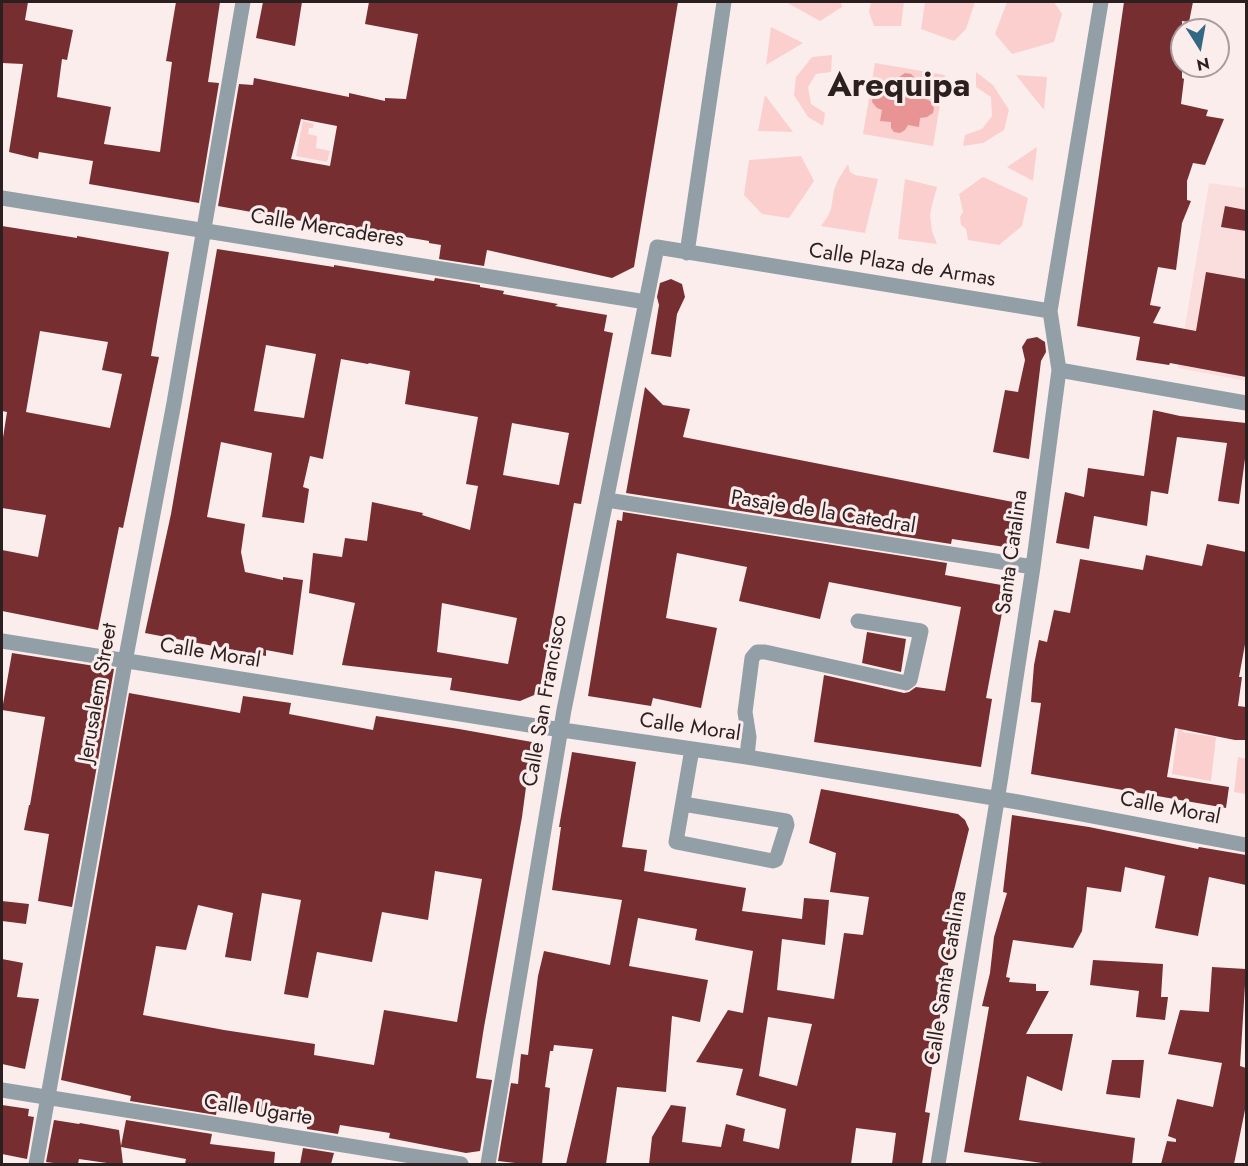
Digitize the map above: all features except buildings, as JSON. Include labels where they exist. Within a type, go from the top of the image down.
[{"type":"street","name":"Jerusalem Street","points":[[36,1164],[125,662],[174,403],[243,2]]},
{"type":"street","points":[[687,253],[724,2]]},
{"type":"street","points":[[1050,311],[1101,2]]},
{"type":"street","name":"Calle Mercaderes","points":[[2,198],[646,302]]},
{"type":"street","name":"Calle Plaza de Armas","points":[[657,247],[1050,311]]},
{"type":"street","name":"Calle San Francisco","points":[[488,1164],[561,730],[657,247]]},
{"type":"street","name":"Santa Catalina","points":[[998,799],[1034,567],[1059,370],[1050,311]]},
{"type":"street","points":[[1059,370],[1246,403]]},
{"type":"street","name":"Pasaje de la Catedral","points":[[607,500],[1034,567]]},
{"type":"street","points":[[747,758],[749,737],[744,712],[752,658],[757,652],[906,682],[910,680],[921,631],[858,621]]},
{"type":"street","name":"Calle Moral","points":[[2,641],[998,799],[1246,845]]},
{"type":"street","points":[[682,804],[786,821],[787,825],[776,860],[675,841],[692,749]]},
{"type":"street","name":"Calle Santa Catalina","points":[[938,1164],[998,799]]},
{"type":"street","name":"Calle Ugarte","points":[[2,1090],[461,1164]]},
{"type":"shaded area","points":[[786,2],[841,2],[842,7],[820,21]]},
{"type":"shaded area","points":[[871,2],[904,2],[901,26],[874,26],[869,12]]},
{"type":"shaded area","points":[[925,2],[975,2],[966,29],[954,41],[921,29]]},
{"type":"shaded area","points":[[1007,2],[1054,2],[1062,14],[1054,42],[1012,54],[995,34]]},
{"type":"shaded area","points":[[771,27],[803,43],[766,65]]},
{"type":"shaded area","points":[[832,55],[831,72],[816,74],[808,87],[811,104],[825,113],[823,126],[808,117],[794,95],[796,77],[812,57]]},
{"type":"shaded area","points":[[875,63],[945,75],[933,146],[863,134]]},
{"type":"shaded area","points":[[976,72],[993,85],[1009,110],[1004,130],[983,143],[963,146],[965,135],[982,129],[992,116],[991,97],[976,87]]},
{"type":"shaded area","points":[[905,73],[915,78],[916,85],[925,86],[924,98],[930,101],[934,108],[933,113],[920,118],[919,127],[908,125],[900,133],[894,132],[891,122],[880,121],[882,110],[872,102],[873,96],[885,91],[887,80],[897,82],[899,77]]},
{"type":"shaded area","points":[[1016,75],[1047,77],[1044,110]]},
{"type":"shaded area","points":[[765,95],[793,132],[758,131]]},
{"type":"shaded area","points":[[303,121],[314,124],[313,128],[309,128],[308,134],[317,136],[316,148],[330,151],[327,162],[296,156]]},
{"type":"shaded area","points":[[1037,147],[1033,181],[1007,167]]},
{"type":"shaded area","points":[[801,156],[814,181],[789,218],[762,214],[744,195],[749,160]]},
{"type":"shaded area","points":[[848,164],[850,172],[855,175],[878,179],[865,233],[821,226],[831,209],[838,180]]},
{"type":"shaded area","points":[[983,177],[1028,198],[1022,226],[999,245],[968,240],[966,229],[961,225],[960,217],[963,212],[959,194]]},
{"type":"shaded area","points":[[905,179],[937,187],[930,215],[932,231],[937,244],[898,239]]},
{"type":"shaded area","points":[[1209,183],[1246,188],[1246,381],[1178,368]]},
{"type":"shaded area","points":[[1179,721],[1184,722],[1182,732],[1216,737],[1211,781],[1172,774]]},
{"type":"shaded area","points":[[1238,757],[1246,759],[1246,794],[1234,792]]},
{"type":"district","name":"Arequipa","points":[[899,88]]}]
